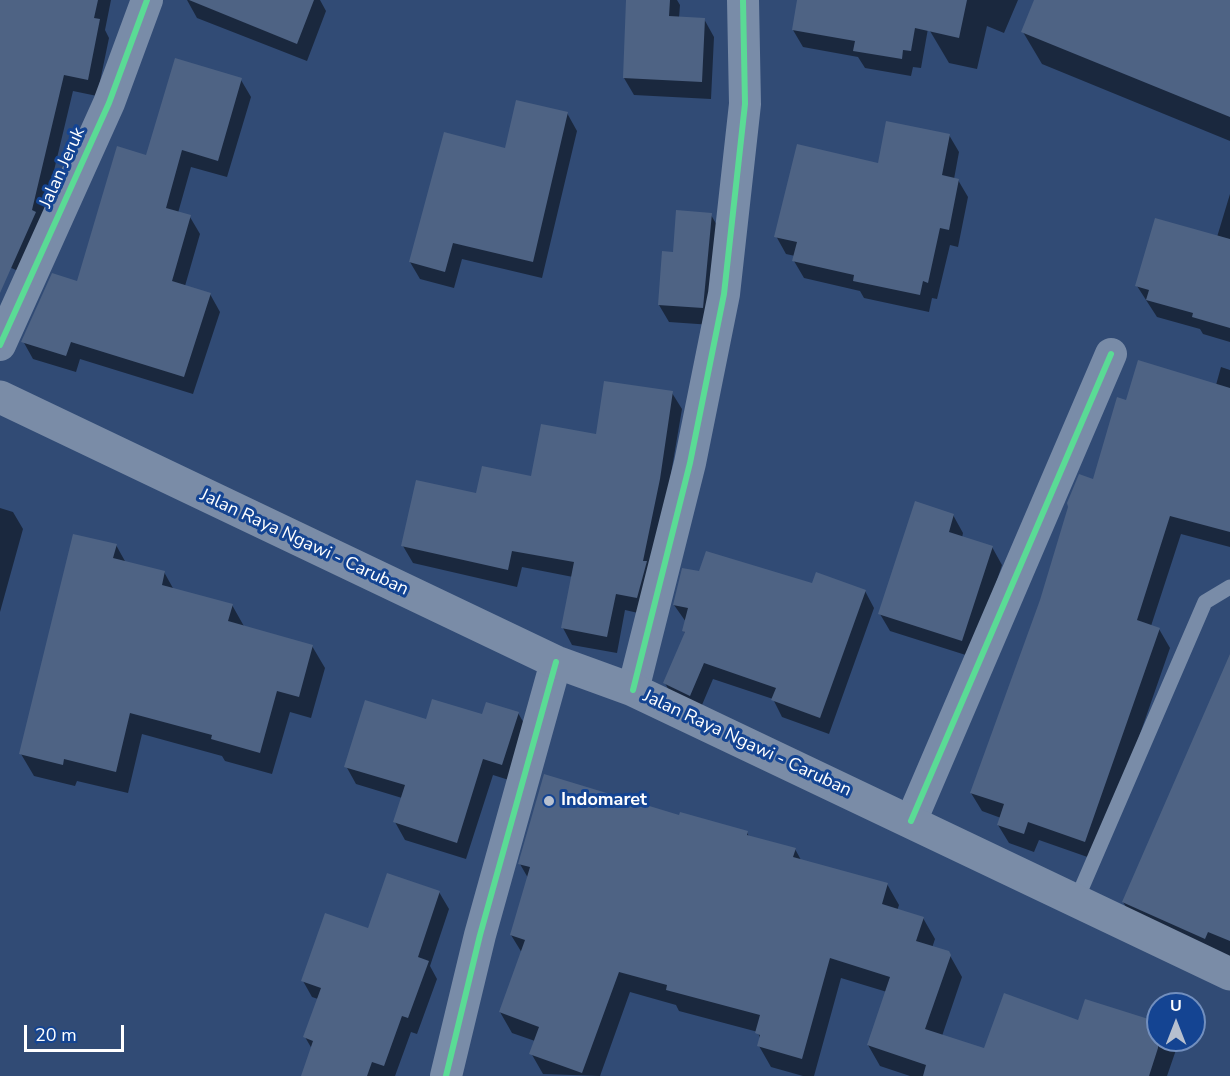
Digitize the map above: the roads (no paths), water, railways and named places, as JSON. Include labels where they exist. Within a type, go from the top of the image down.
[{"type":"highway","name":"Jalan Raya Ngawi - Caruban","points":[[0,397],[556,662],[633,690],[1230,974]]},
{"type":"street","name":"Jalan Jeruk","points":[[0,345],[109,103],[147,0]]},
{"type":"street","points":[[633,690],[690,463],[724,294],[745,104],[743,0]]},
{"type":"street","points":[[911,821],[1111,354]]},
{"type":"street","points":[[446,1076],[480,935],[556,662]]},
{"type":"lane","points":[[1077,901],[1206,602],[1230,587]]},
{"type":"place","name":"Indomaret","points":[[549,801]]}]
